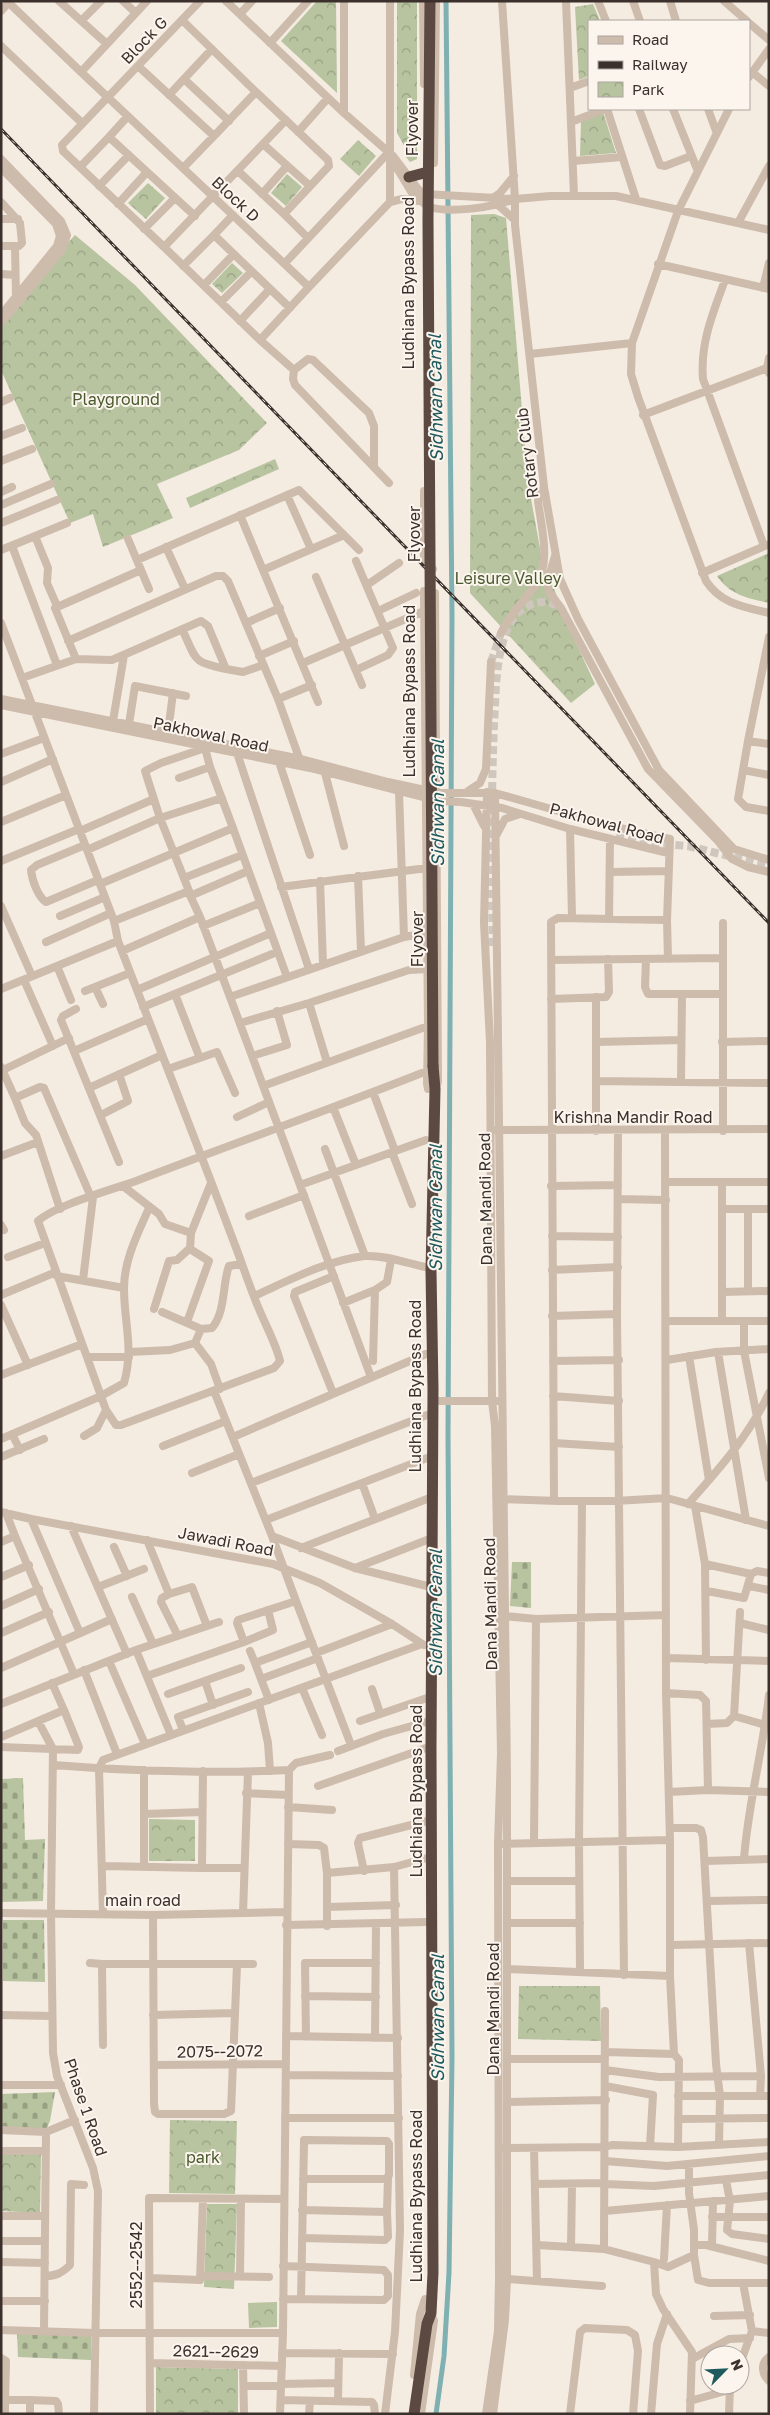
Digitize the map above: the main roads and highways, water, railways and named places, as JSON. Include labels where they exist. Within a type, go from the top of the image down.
[{"type":"highway","name":"Flyover","points":[[430,1],[428,230],[430,1069],[432,1089]]},
{"type":"highway","points":[[409,177],[424,173]]},
{"type":"highway","name":"Ludhiana Bypass Road","points":[[428,2321],[424,2314],[427,2273],[428,2151],[425,1267],[426,1140],[432,1089]]},
{"type":"highway","name":"Ludhiana Bypass Road","points":[[428,2321],[433,2151],[431,1748],[437,1401],[431,1213],[432,1089]]},
{"type":"highway","points":[[414,2414],[428,2321]]},
{"type":"waterway","name":"Sidhwan Canal","points":[[436,2414],[444,2356],[449,2273],[452,2058],[448,1435],[452,615],[446,1]]},
{"type":"tunnel","points":[[493,946],[492,780],[495,699],[501,647],[514,617],[525,607],[539,602],[547,602],[561,608]]},
{"type":"tunnel","points":[[491,662],[501,633]]},
{"type":"tunnel","points":[[616,837],[640,842],[688,846],[769,866]]},
{"type":"railway","points":[[1,129],[769,923]]},
{"type":"park label","name":"Playground","points":[[116,399]]},
{"type":"park label","name":"Leisure Valley","points":[[508,578]]},
{"type":"park label","name":"park","points":[[203,2157]]}]
